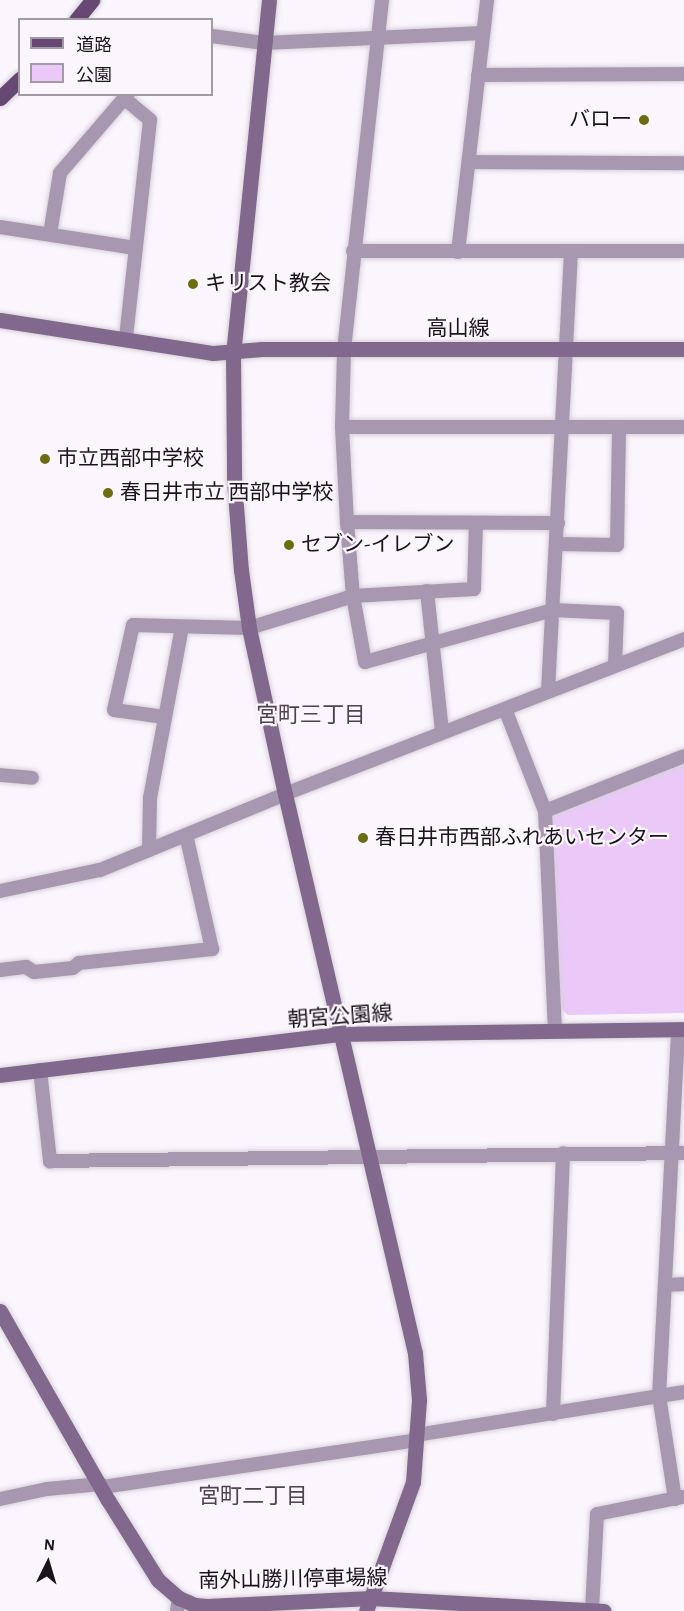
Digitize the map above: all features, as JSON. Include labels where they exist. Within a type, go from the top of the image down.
[{"type":"main road","points":[[78,18],[92,0]]},
{"type":"main road","points":[[0,98],[18,81]]},
{"type":"street","points":[[269,0],[233,353],[234,480],[249,628],[285,794],[415,1353],[419,1400],[413,1482],[369,1605]]},
{"type":"street","points":[[382,0],[353,251],[344,350],[342,427],[353,596],[365,662],[552,610],[617,613],[615,665]]},
{"type":"street","points":[[458,252],[487,0]]},
{"type":"street","points":[[213,36],[264,43],[483,33]]},
{"type":"street","points":[[478,75],[684,74]]},
{"type":"street","points":[[50,234],[60,173],[126,97],[150,120],[126,339]]},
{"type":"street","points":[[469,162],[684,163]]},
{"type":"street","points":[[0,227],[135,248]]},
{"type":"street","points":[[353,251],[684,251]]},
{"type":"street","points":[[548,691],[571,252]]},
{"type":"street","name":"高山線","points":[[0,320],[213,353],[262,349],[684,349]]},
{"type":"street","points":[[342,427],[684,427]]},
{"type":"street","points":[[556,544],[617,544],[619,428]]},
{"type":"street","points":[[347,522],[558,523]]},
{"type":"street","points":[[164,717],[114,710],[133,625],[249,628],[353,596],[474,590],[476,523]]},
{"type":"street","points":[[427,591],[442,732]]},
{"type":"street","points":[[149,850],[150,798],[182,627]]},
{"type":"street","points":[[0,891],[100,870],[285,794],[684,639]]},
{"type":"street","points":[[505,709],[545,811],[555,1031]]},
{"type":"street","points":[[545,811],[684,756]]},
{"type":"street","points":[[0,775],[32,777]]},
{"type":"street","points":[[0,970],[26,967],[34,972],[73,968],[79,963],[212,949],[186,835]]},
{"type":"street","points":[[592,1610],[597,1514],[664,1503],[679,1498],[659,1396],[665,1286],[678,1152],[681,1029]]},
{"type":"street","name":"朝宮公園線","points":[[0,1075],[340,1034],[681,1029]]},
{"type":"street","points":[[40,1070],[50,1161],[678,1152]]},
{"type":"street","points":[[553,1413],[563,1153]]},
{"type":"street","points":[[665,1286],[684,1284]]},
{"type":"street","name":"南外山勝川停車場線","points":[[0,1311],[158,1580],[178,1604],[247,1607],[369,1605],[604,1611]]},
{"type":"street","points":[[0,1499],[47,1489],[102,1486],[416,1438],[684,1392]]},
{"type":"green space","points":[[684,763],[684,1013],[568,1015],[561,1009],[551,819],[555,813]]},
{"type":"place","name":"バロー","points":[[644,120]]},
{"type":"place","name":"キリスト教会","points":[[193,284]]},
{"type":"place","name":"市立西部中学校","points":[[45,459]]},
{"type":"place","name":"春日井市立 西部中学校","points":[[108,493]]},
{"type":"place","name":"セブン-イレブン","points":[[289,545]]},
{"type":"place","name":"春日井市西部ふれあいセンター","points":[[363,838]]},
{"type":"district","name":"宮町三丁目","points":[[311,716]]},
{"type":"district","name":"宮町二丁目","points":[[253,1497]]}]
